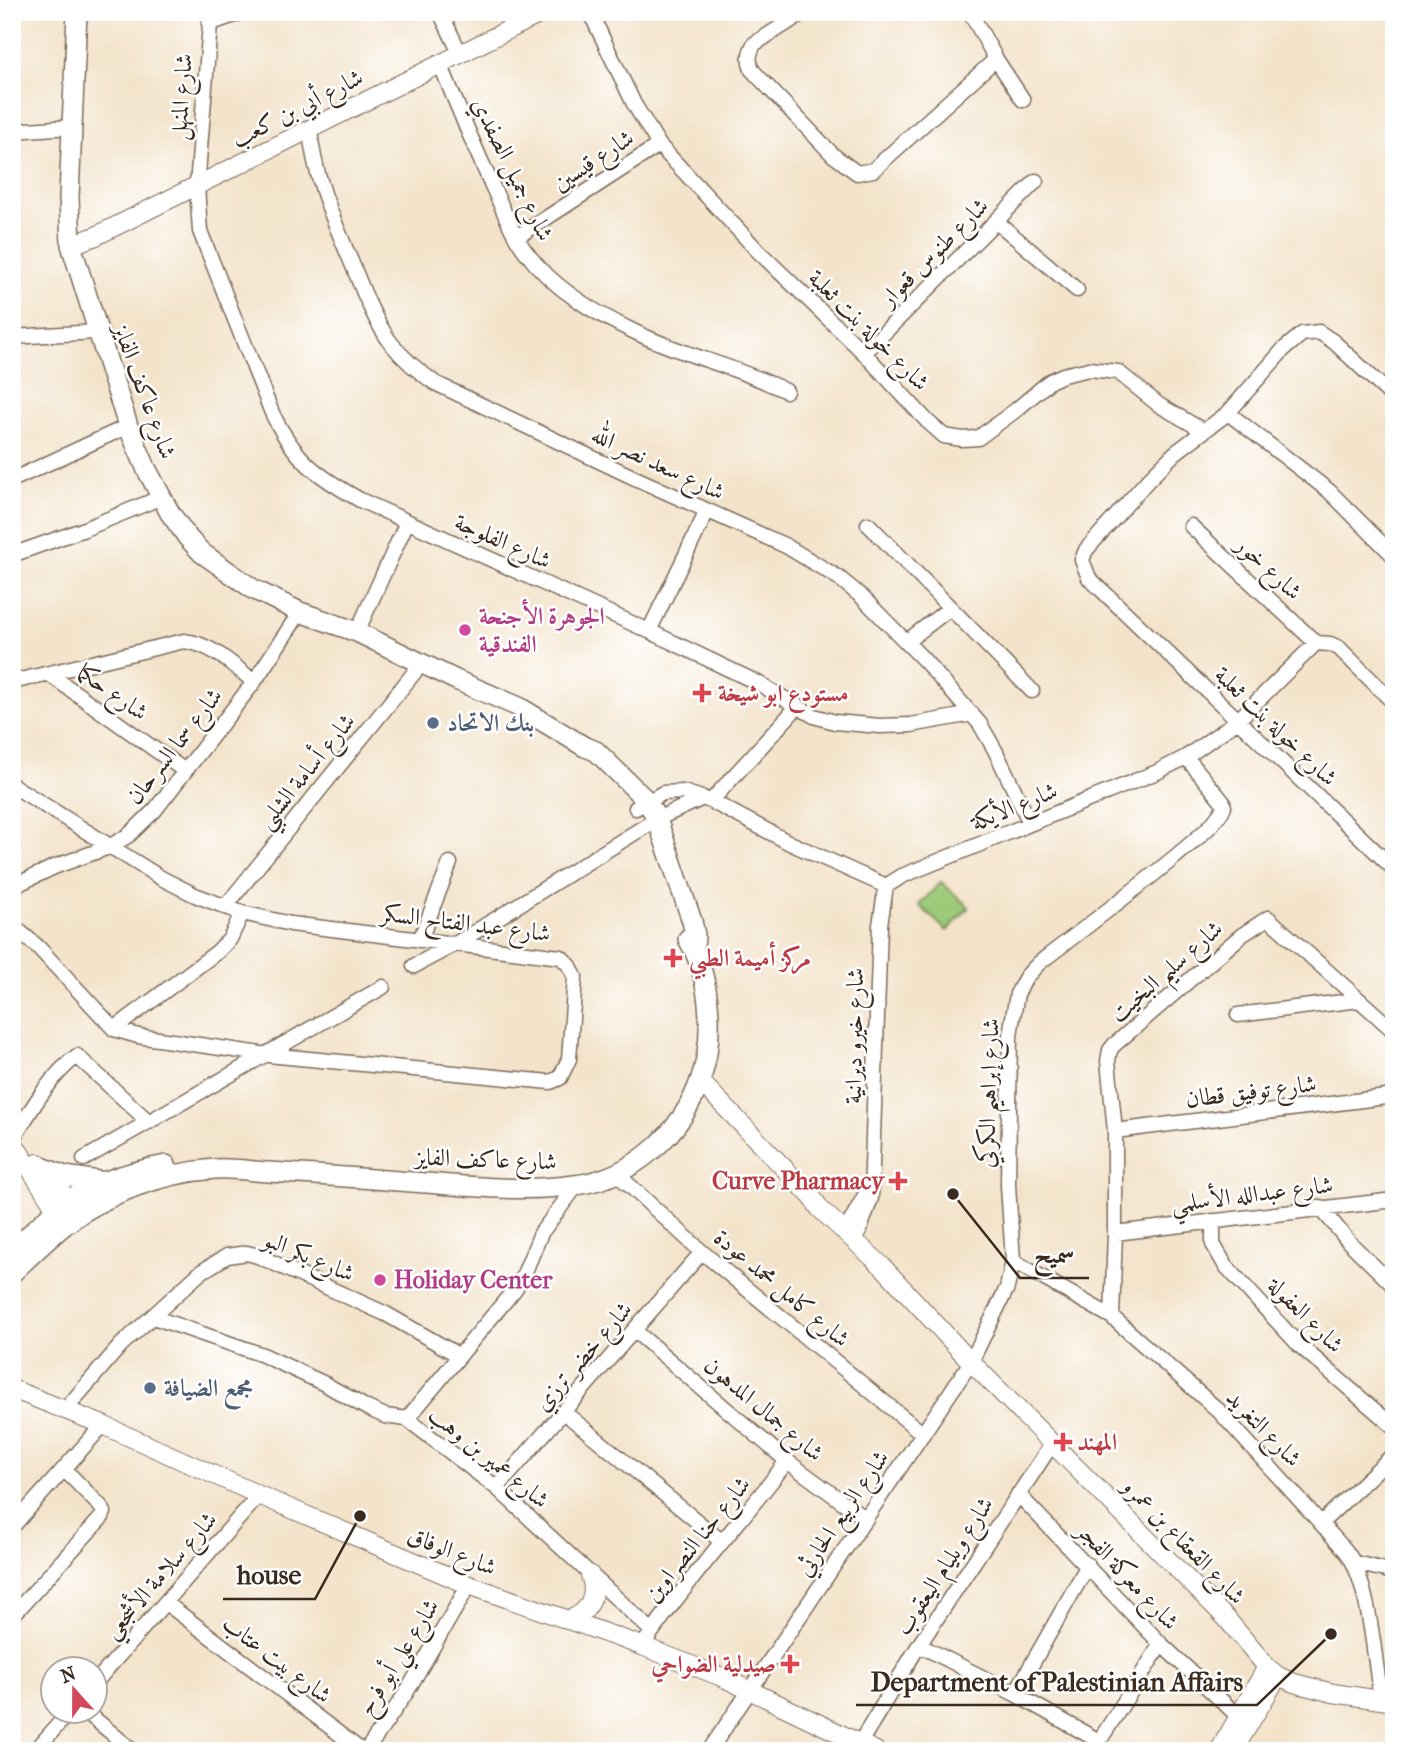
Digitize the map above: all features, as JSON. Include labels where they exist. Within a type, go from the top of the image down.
[{"type":"main road","name":"شارع عاكف الفايز","points":[[12,1273],[67,1212],[146,1183],[215,1169],[534,1188],[577,1185],[616,1173],[645,1156],[670,1134],[688,1110],[709,1050],[709,1019],[702,975],[694,949],[692,921],[652,822],[641,804],[596,751],[519,708],[357,632],[300,612],[253,589],[202,553],[188,538],[162,497],[146,470],[128,426],[96,332],[71,245],[71,127],[77,12]]},
{"type":"main road","name":"شارع عاكف الفايز","points":[[12,1251],[106,1182],[164,1165],[201,1164],[215,1169]]},
{"type":"main road","points":[[42,1167],[65,1177],[106,1182]]},
{"type":"street","points":[[210,18],[243,12]]},
{"type":"street","points":[[440,12],[460,54]]},
{"type":"street","name":"شارع أبي بن كعب","points":[[71,245],[96,236],[544,12]]},
{"type":"street","name":"شارع خولة بنت ثعلبة","points":[[590,12],[634,104],[659,145],[758,251],[864,353],[927,422],[944,436],[953,439],[978,438],[1050,381],[1089,369],[1118,372],[1160,405],[1203,431]]},
{"type":"street","points":[[804,12],[754,44],[750,51],[750,64],[752,70],[833,155],[857,173],[873,170],[996,59]]},
{"type":"street","points":[[970,12],[1023,100]]},
{"type":"street","name":"شارع المنهل","points":[[197,186],[210,18]]},
{"type":"street","name":"شارع جميل الصفدي","points":[[440,63],[466,128],[524,251],[550,279],[584,305],[658,342],[786,391]]},
{"type":"street","points":[[12,131],[71,127]]},
{"type":"street","name":"شارع سعد نصر الله","points":[[310,128],[312,153],[332,216],[383,331],[411,366],[435,383],[774,540],[825,568],[862,597],[972,714],[995,750],[1030,823]]},
{"type":"street","name":"شارع قيسين","points":[[517,237],[659,145]]},
{"type":"street","name":"شارع طنوس قعوار","points":[[864,353],[1036,181]]},
{"type":"street","name":"شارع الفلوجة","points":[[197,186],[200,232],[206,253],[284,438],[300,459],[327,481],[360,500],[758,683],[824,720],[857,725],[911,724],[972,714]]},
{"type":"street","points":[[997,222],[1077,290]]},
{"type":"street","points":[[12,337],[96,332]]},
{"type":"street","name":"شارع خولة بنت ثعلبة","points":[[1394,398],[1334,342],[1319,332],[1303,334],[1283,350],[1228,413],[1175,453],[1148,480],[1086,550],[1082,560],[1089,578],[1394,869]]},
{"type":"street","points":[[1228,413],[1329,491],[1394,556]]},
{"type":"street","points":[[12,480],[128,426]]},
{"type":"street","points":[[12,555],[162,497]]},
{"type":"street","points":[[649,631],[707,511]]},
{"type":"street","points":[[357,632],[407,522]]},
{"type":"street","points":[[868,524],[1032,691]]},
{"type":"street","name":"شارع خور","points":[[1191,526],[1316,643]]},
{"type":"street","points":[[906,642],[950,607]]},
{"type":"street","name":"شارع سما السرحان","points":[[12,887],[54,867],[109,847],[142,823],[254,682],[300,612]]},
{"type":"street","points":[[12,681],[184,641],[198,643],[212,650],[254,682]]},
{"type":"street","points":[[1316,643],[1339,648],[1394,703]]},
{"type":"street","name":"شارع الأيكة","points":[[886,886],[902,876],[1157,772],[1186,757],[1237,721],[1316,643]]},
{"type":"street","name":"شارع أسامة الشلبي","points":[[225,907],[422,663]]},
{"type":"street","name":"شارع حكما","points":[[48,674],[185,771]]},
{"type":"street","points":[[414,966],[457,943],[652,822],[707,800],[798,706]]},
{"type":"street","name":"شارع إبراهيم الكركي","points":[[971,1362],[1007,1288],[1013,1261],[1007,1185],[1007,1128],[1010,1035],[1017,994],[1026,977],[1039,963],[1163,867],[1220,815],[1223,802],[1186,757]]},
{"type":"street","name":"شارع عبد الفتاح السكر","points":[[12,785],[161,878],[242,913],[291,924],[556,955],[570,966],[575,976],[569,1059],[563,1074],[556,1081],[268,1055],[155,1040],[114,1029]]},
{"type":"street","points":[[641,804],[663,793],[675,791],[707,800],[790,843],[886,886]]},
{"type":"street","points":[[420,940],[450,863]]},
{"type":"street","name":"شارع خيرو ديرانية","points":[[851,1232],[871,1198],[880,925],[886,886]]},
{"type":"street","points":[[12,925],[46,956],[114,1029],[217,952],[230,939],[242,913]]},
{"type":"street","name":"شارع سليم البخيت","points":[[1112,1317],[1115,1132],[1108,1062],[1110,1050],[1137,1024],[1265,918],[1279,926],[1394,1031]]},
{"type":"street","points":[[84,1159],[383,987]]},
{"type":"street","points":[[1238,1015],[1359,1000]]},
{"type":"street","points":[[13,1142],[49,1083],[77,1056],[149,1122]]},
{"type":"street","name":"شارع القعقاع بن عمرو","points":[[700,1081],[812,1197],[824,1202],[971,1362],[1226,1618],[1273,1671],[1294,1684],[1387,1701]]},
{"type":"street","name":"شارع توفيق قطان","points":[[1115,1132],[1394,1096]]},
{"type":"street","points":[[13,1142],[42,1167],[67,1212]]},
{"type":"street","points":[[13,1142],[17,1152],[67,1212]]},
{"type":"street","name":"شارع كامل محمد عودة","points":[[616,1173],[702,1252],[923,1434]]},
{"type":"street","points":[[407,1419],[515,1289],[524,1275],[541,1233],[577,1185]]},
{"type":"street","name":"شارع عبدالله الأسلمي","points":[[1115,1233],[1394,1200]]},
{"type":"street","points":[[1320,1207],[1349,1242],[1388,1276],[1394,1286]]},
{"type":"street","name":"شارع العفولة","points":[[1213,1221],[1213,1244],[1225,1265],[1300,1345],[1394,1427]]},
{"type":"street","name":"شارع خضر ترزي","points":[[497,1488],[565,1413],[702,1252]]},
{"type":"street","name":"شارع بكر البو","points":[[65,1410],[121,1345],[178,1292],[218,1260],[237,1253],[258,1256],[386,1314],[458,1355]]},
{"type":"street","name":"شارع التغريد","points":[[1013,1261],[1112,1317],[1219,1410],[1321,1523],[1355,1563],[1387,1701]]},
{"type":"street","name":"شارع عمير بن وهب","points":[[153,1317],[263,1355],[376,1412],[407,1419],[497,1488],[590,1575],[647,1638]]},
{"type":"street","name":"شارع جمال المدهون","points":[[635,1331],[787,1461],[866,1519]]},
{"type":"street","name":"شارع الربيع الحارثي","points":[[709,1751],[971,1362]]},
{"type":"street","name":"شارع الوفاق","points":[[12,1389],[103,1424],[468,1586],[567,1620],[647,1638],[864,1748]]},
{"type":"street","points":[[565,1413],[721,1541]]},
{"type":"street","points":[[12,1527],[103,1424]]},
{"type":"street","name":"شارع ويليام اليعقوب","points":[[864,1748],[919,1645],[1052,1444]]},
{"type":"street","points":[[1321,1523],[1394,1454]]},
{"type":"street","name":"شارع حنا النصراوين","points":[[647,1638],[721,1541],[754,1505],[787,1461]]},
{"type":"street","points":[[12,1616],[104,1512],[64,1469]]},
{"type":"street","name":"شارع معركة الفجر","points":[[1018,1494],[1161,1644],[1239,1717]]},
{"type":"street","name":"شارع سلامة الأشجعي","points":[[108,1668],[259,1495]]},
{"type":"street","points":[[1355,1563],[1394,1572]]},
{"type":"street","points":[[1015,1694],[1088,1565]]},
{"type":"street","points":[[567,1620],[582,1613],[592,1599],[593,1583],[590,1575]]},
{"type":"street","name":"شارع علي أبو فرح","points":[[364,1751],[406,1693],[468,1586]]},
{"type":"street","name":"شارع بيت عتاب","points":[[166,1603],[364,1751]]},
{"type":"street","points":[[919,1645],[1015,1694],[1096,1746],[1161,1644]]},
{"type":"street","points":[[1219,1751],[1239,1717],[1273,1671]]},
{"type":"street","points":[[1233,1751],[1273,1671]]},
{"type":"street","points":[[35,1751],[59,1724]]},
{"type":"street","points":[[101,1724],[133,1751]]},
{"type":"green space","points":[[941,882],[969,907],[947,931],[919,905]]},
{"type":"place","name":"الجوهرة الأجنحة الفندقية","points":[[465,630]]},
{"type":"place","name":"مستودع ابو شيخة","points":[[702,693]]},
{"type":"place","name":"بنك الاتحاد","points":[[433,723]]},
{"type":"place","name":"مركز أميمة الطبي","points":[[673,958]]},
{"type":"place","name":"Curve Pharmacy","points":[[898,1181]]},
{"type":"place","name":"سميح","points":[[953,1194]]},
{"type":"place","name":"Holiday Center","points":[[380,1280]]},
{"type":"place","name":"مجمع الضيافة","points":[[150,1388]]},
{"type":"place","name":"المهند","points":[[1063,1442]]},
{"type":"place","name":"house","points":[[360,1516]]},
{"type":"place","name":"Department of Palestinian Affairs","points":[[1331,1634]]},
{"type":"place","name":"صيدلية الضواحي","points":[[790,1664]]}]
